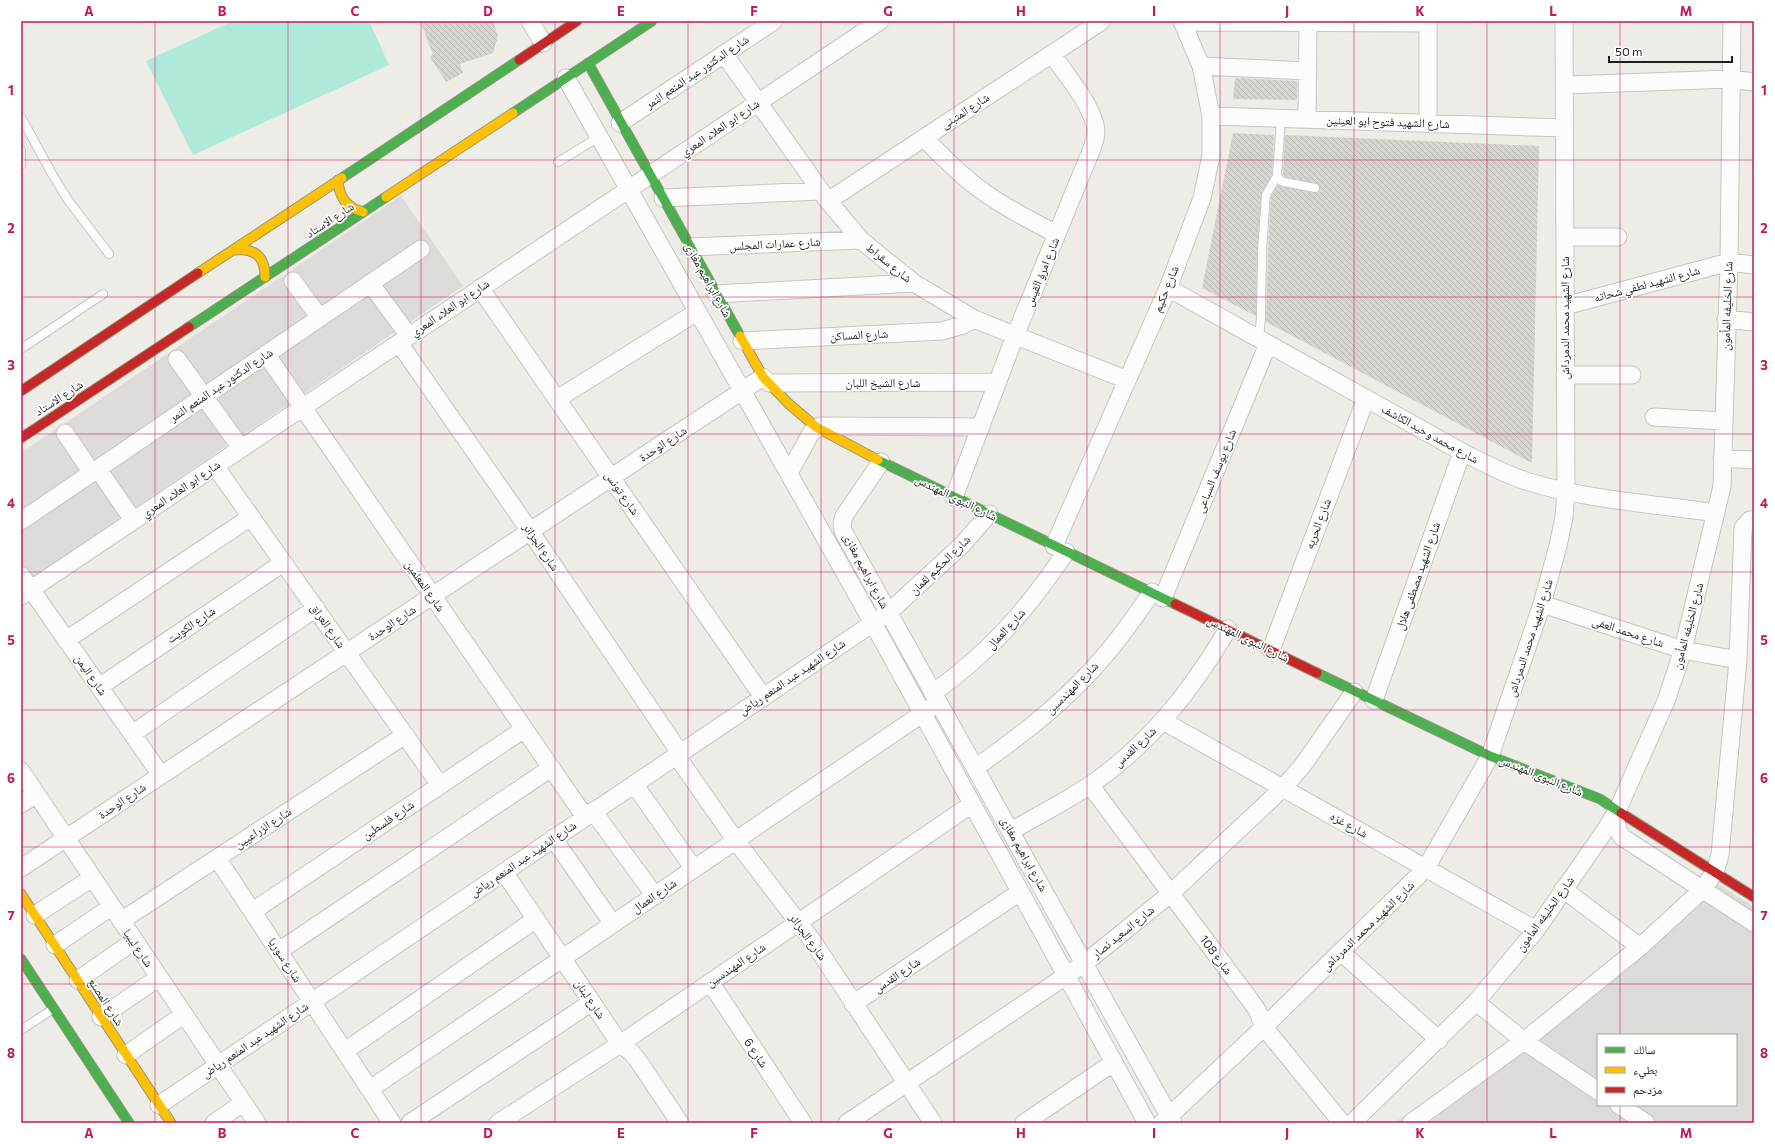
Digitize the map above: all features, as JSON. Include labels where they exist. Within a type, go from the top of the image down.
[{"type":"main road","name":"شارع الاستاد","points":[[21,438],[652,21]]},
{"type":"main road","points":[[21,391],[234,250],[572,22]]},
{"type":"main road","name":"شارع ابراهيم مغازى","points":[[588,64],[742,341],[766,380],[789,404],[816,427],[880,462]]},
{"type":"main road","points":[[338,180],[338,188],[344,202],[349,207],[363,212]]},
{"type":"main road","points":[[234,250],[243,248],[258,254],[263,260],[266,268],[265,277]]},
{"type":"main road","name":"شارع النبوى المهندس","points":[[880,462],[1228,629],[1354,692],[1374,700],[1490,756],[1600,799],[1618,809],[1754,897]]},
{"type":"main road","name":"شارع المصنع","points":[[21,894],[27,908],[55,945],[171,1123]]},
{"type":"main road","points":[[21,959],[129,1123]]},
{"type":"street","points":[[530,21],[543,43]]},
{"type":"street","name":"شارع الدكتور عبد المنعم النمر","points":[[620,123],[774,21]]},
{"type":"street","name":"شارع ابو العلاء المعري","points":[[26,592],[880,21]]},
{"type":"street","name":"شارع المتبنى","points":[[824,196],[924,138],[1102,21]]},
{"type":"street","points":[[1182,21],[1428,22],[1428,124]]},
{"type":"street","name":"شارع حكيم","points":[[1060,549],[1127,380],[1168,288],[1202,198],[1212,156],[1211,116],[1201,66],[1182,21]]},
{"type":"street","name":"شارع الشهيد محمد الدمرداش","points":[[1168,1121],[1426,868],[1490,756],[1542,604],[1558,546],[1564,517],[1566,492],[1564,21]]},
{"type":"street","name":"شارع الخليفه المأمون","points":[[1352,1123],[1439,1040],[1476,1002],[1536,930],[1606,829],[1618,809],[1666,701],[1683,650],[1722,486],[1726,319],[1729,262],[1732,21]]},
{"type":"street","points":[[1307,119],[1308,22]]},
{"type":"street","name":"شارع سقراط","points":[[724,54],[824,196],[861,240],[914,283],[974,319],[1127,380]]},
{"type":"street","name":"شارع امرؤ القيس","points":[[954,497],[1015,336],[1096,137],[1095,127],[1087,106],[1052,54]]},
{"type":"street","points":[[1201,66],[1308,71]]},
{"type":"street","name":"شارع ابراهيم مغازى","points":[[566,78],[741,392],[789,473],[873,623],[1146,1123]]},
{"type":"street","points":[[1565,85],[1731,79],[1754,82]]},
{"type":"street","name":"شارع الشهيد فتوح ابو العينين","points":[[1211,116],[1564,128]]},
{"type":"street","points":[[924,138],[954,168],[986,194],[1022,217],[1057,234]]},
{"type":"street","points":[[663,198],[824,196]]},
{"type":"street","points":[[1565,237],[1618,237]]},
{"type":"street","name":"شارع عمارات المجلس","points":[[690,247],[861,240]]},
{"type":"street","name":"شارع الدكتور عبد المنعم النمر","points":[[21,521],[421,249]]},
{"type":"street","points":[[1729,262],[1754,265]]},
{"type":"street","name":"شارع الشهيد لطفي شحاته","points":[[1565,306],[1729,262]]},
{"type":"street","points":[[293,281],[320,318]]},
{"type":"street","name":"شارع الجزائر","points":[[370,283],[404,339],[678,754],[736,840],[797,923],[814,943],[933,1123]]},
{"type":"street","points":[[716,294],[914,283]]},
{"type":"street","name":"شارع تونس","points":[[480,288],[763,697]]},
{"type":"street","name":"شارع محمد وحيد الكاشف","points":[[1168,288],[1462,452],[1528,482],[1566,492],[1716,513]]},
{"type":"street","points":[[557,399],[697,312]]},
{"type":"street","name":"شارع المساكن","points":[[742,341],[942,331],[963,325],[974,319]]},
{"type":"street","points":[[1726,319],[1754,322]]},
{"type":"street","name":"شارع يوسف السباعى","points":[[1157,595],[1264,342]]},
{"type":"street","name":"شارع المعلمين","points":[[266,354],[551,768],[655,896]]},
{"type":"street","points":[[177,359],[241,448]]},
{"type":"street","points":[[1565,375],[1632,375]]},
{"type":"street","name":"شارع الوحدة","points":[[21,868],[741,392],[766,380]]},
{"type":"street","name":"شارع الشيخ اللبان","points":[[766,380],[998,382]]},
{"type":"street","name":"شارع الحريه","points":[[1271,650],[1366,398]]},
{"type":"street","points":[[1654,418],[1723,421]]},
{"type":"street","points":[[789,473],[811,433],[816,427],[824,425],[981,427]]},
{"type":"street","points":[[64,433],[133,520]]},
{"type":"street","name":"شارع الشهيد مصطفى هلال","points":[[1374,700],[1462,452]]},
{"type":"street","points":[[1722,458],[1754,460]]},
{"type":"street","name":"شارع ابراهيم مغازى","points":[[880,462],[844,516],[842,524],[846,538],[1084,963],[1168,1121]]},
{"type":"street","name":"شارع العراق","points":[[216,466],[440,785]]},
{"type":"street","name":"شارع الحكيم لقمان","points":[[888,613],[962,545],[989,514]]},
{"type":"street","points":[[66,640],[251,517]]},
{"type":"street","points":[[1411,1123],[1524,1041],[1640,947],[1702,890],[1715,872],[1720,855],[1738,660],[1743,528],[1750,520],[1754,520]]},
{"type":"street","name":"شارع العمال","points":[[370,1089],[923,714],[936,698],[994,644],[1044,586],[1060,549]]},
{"type":"street","name":"شارع الكويت","points":[[99,687],[284,562]]},
{"type":"street","name":"شارع اليمن","points":[[21,575],[26,592],[66,640],[161,776]]},
{"type":"street","name":"شارع المهندسين","points":[[975,768],[1027,730],[1055,707],[1090,672],[1157,595]]},
{"type":"street","name":"شارع محمد العفى","points":[[1542,604],[1683,650],[1738,660]]},
{"type":"street","points":[[132,734],[316,608]]},
{"type":"street","name":"شارع الشهيد عبد المنعم رياض","points":[[159,1105],[888,613]]},
{"type":"street","name":"شارع القدس","points":[[1011,831],[1090,785],[1115,766],[1163,721],[1186,694],[1228,629]]},
{"type":"street","name":"شارع السعيد نصار","points":[[847,1123],[1066,976],[1170,894],[1283,788],[1303,766],[1354,692]]},
{"type":"street","name":"شارع غزه","points":[[1163,721],[1536,930]]},
{"type":"street","name":"شارع فلسطين","points":[[253,911],[524,729]]},
{"type":"street","name":"شارع الزراعيين","points":[[121,921],[405,735]]},
{"type":"street","points":[[279,951],[551,768]]},
{"type":"street","name":"شارع ليبيا","points":[[21,771],[158,978],[257,1123]]},
{"type":"street","points":[[634,784],[694,869]]},
{"type":"street","name":"شارع 108","points":[[1090,785],[1250,1000],[1264,1027],[1342,1123]]},
{"type":"street","points":[[21,804],[36,794]]},
{"type":"street","name":"شارع المهندسين","points":[[498,1123],[620,1044],[972,804]]},
{"type":"street","points":[[1618,809],[1615,821],[1616,827],[1622,837],[1754,923]]},
{"type":"street","points":[[553,838],[613,924]]},
{"type":"street","name":"شارع سوريا","points":[[217,858],[392,1123]]},
{"type":"street","name":"شارع لبنان","points":[[504,872],[620,1044],[632,1053],[639,1062],[680,1123]]},
{"type":"street","points":[[27,908],[92,878]]},
{"type":"street","points":[[1563,889],[1640,947]]},
{"type":"street","name":"شارع القدس","points":[[853,1004],[1020,892]]},
{"type":"street","points":[[55,945],[111,907]]},
{"type":"street","points":[[345,1051],[536,919]]},
{"type":"street","points":[[78,980],[134,941]]},
{"type":"street","points":[[1341,952],[1439,1040]]},
{"type":"street","points":[[101,1017],[158,978]]},
{"type":"street","name":"شارع 6","points":[[710,982],[803,1123]]},
{"type":"street","points":[[410,1123],[592,1002]]},
{"type":"street","points":[[1476,1002],[1524,1041],[1597,1090]]},
{"type":"street","points":[[126,1055],[183,1015]]},
{"type":"street","points":[[1024,1123],[1042,1118],[1113,1063]]},
{"type":"street","points":[[214,1123],[243,1103]]},
{"type":"street","points":[[1620,1106],[1642,1122]]},
{"type":"lane","points":[[21,117],[64,193],[109,254]]},
{"type":"lane","points":[[1264,342],[1261,317],[1262,251],[1266,195],[1276,176],[1281,119]]},
{"type":"lane","points":[[558,162],[599,137]]},
{"type":"lane","points":[[21,150],[21,165]]},
{"type":"lane","points":[[1276,176],[1284,182],[1315,188]]},
{"type":"lane","points":[[21,349],[102,294]]},
{"type":"lane","points":[[21,1030],[54,1009]]},
{"type":"shaded area","points":[[401,196],[463,286],[21,585],[21,453]]},
{"type":"shaded area","points":[[1701,873],[1754,907],[1754,1123],[1394,1123],[1533,1024],[1669,915]]},
{"type":"green space","points":[[233,21],[369,21],[389,65],[193,155],[146,61]]},
{"type":"building","points":[[420,21],[493,21],[498,36],[493,53],[460,64],[463,73],[446,82],[430,57],[433,54]]},
{"type":"building","points":[[1235,78],[1297,81],[1297,100],[1233,99]]},
{"type":"building","points":[[1233,133],[1274,135],[1272,174],[1261,195],[1257,251],[1256,316],[1202,288]]},
{"type":"building","points":[[1285,135],[1539,146],[1532,463],[1266,322],[1271,197],[1278,185],[1314,193],[1319,192],[1320,189],[1316,183],[1285,177],[1283,174]]},
{"type":"traffic: fast","points":[[513,113],[652,21]]},
{"type":"traffic: fast","points":[[342,178],[519,60]]},
{"type":"traffic: fast","points":[[588,63],[740,336]]},
{"type":"traffic: fast","points":[[189,327],[386,197]]},
{"type":"traffic: fast","points":[[878,460],[1175,604]]},
{"type":"traffic: fast","points":[[1317,673],[1490,756],[1600,799],[1621,813]]},
{"type":"traffic: fast","points":[[21,959],[129,1123]]},
{"type":"traffic: slow","points":[[386,197],[513,113]]},
{"type":"traffic: slow","points":[[198,273],[342,178]]},
{"type":"traffic: slow","points":[[338,180],[340,191],[344,200],[352,207],[363,212]]},
{"type":"traffic: slow","points":[[234,250],[248,250],[257,255],[263,264],[265,277]]},
{"type":"traffic: slow","points":[[740,336],[763,377],[789,404],[816,427],[878,460]]},
{"type":"traffic: slow","points":[[21,894],[171,1123]]},
{"type":"traffic: jam","points":[[519,60],[577,21]]},
{"type":"traffic: jam","points":[[21,391],[198,273]]},
{"type":"traffic: jam","points":[[21,438],[189,327]]},
{"type":"traffic: jam","points":[[1175,604],[1317,673]]},
{"type":"traffic: jam","points":[[1621,813],[1754,897]]}]
